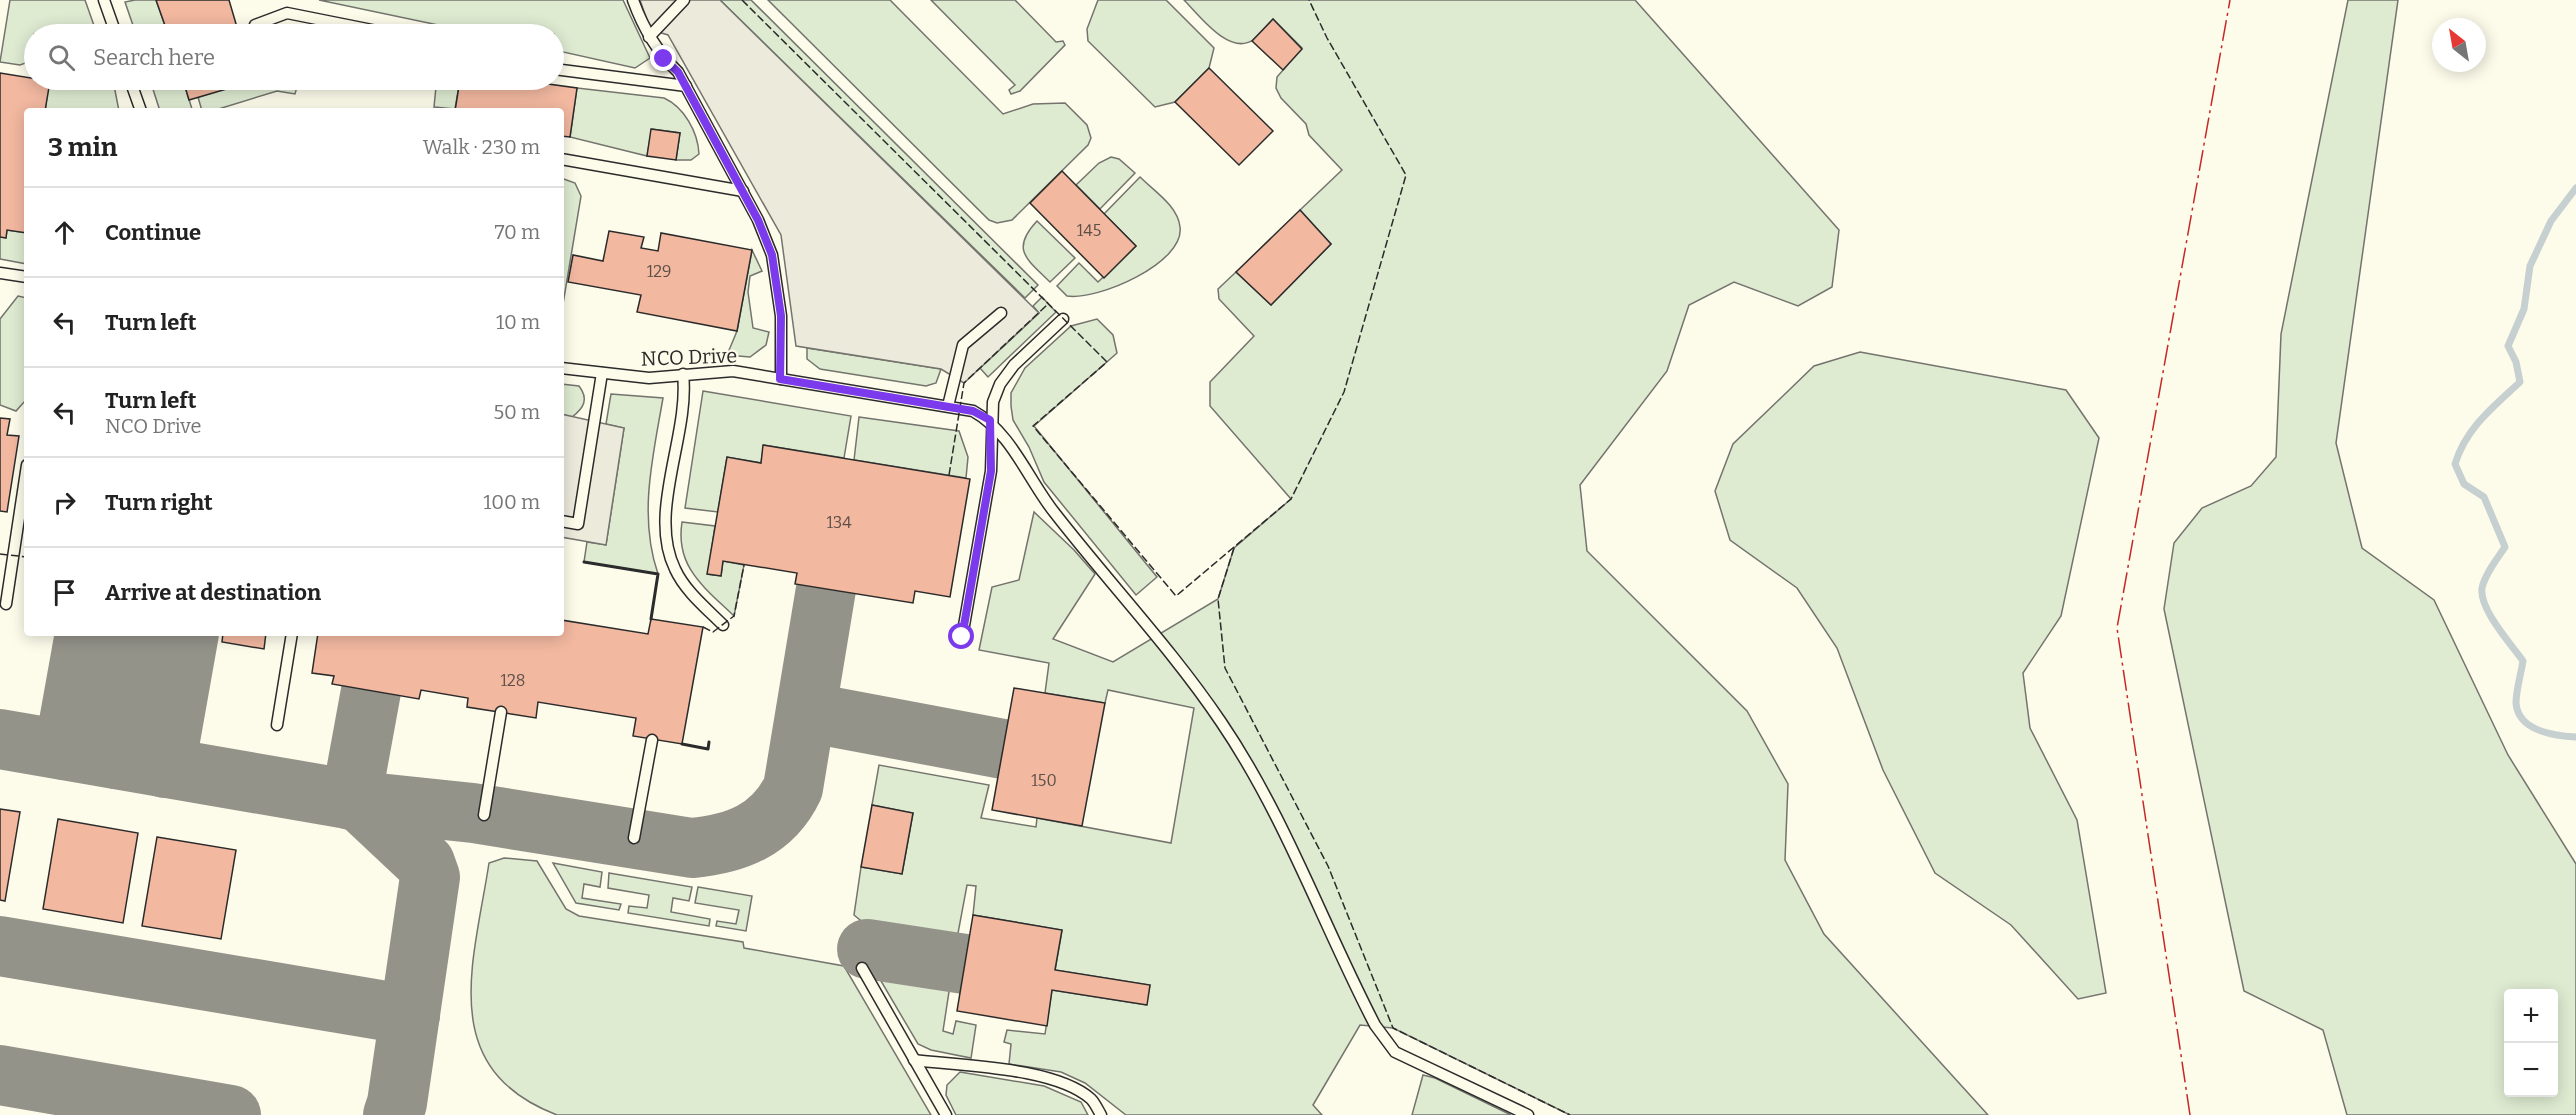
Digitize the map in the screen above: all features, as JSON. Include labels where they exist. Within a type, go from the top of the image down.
[{"type":"lane","points":[[104,0],[112,24]]},
{"type":"lane","points":[[633,0],[661,56],[678,72],[686,86],[758,220],[772,255],[781,316],[780,379]]},
{"type":"lane","points":[[650,37],[684,0]]},
{"type":"lane","points":[[258,24],[287,13],[342,24]]},
{"type":"lane","points":[[564,70],[686,86]]},
{"type":"lane","points":[[134,90],[140,108]]},
{"type":"lane","points":[[564,160],[743,191]]},
{"type":"lane","points":[[0,273],[24,277]]},
{"type":"lane","points":[[948,406],[963,345],[1001,313]]},
{"type":"lane","points":[[962,637],[991,471],[990,420],[993,402],[1000,384],[1014,364],[1064,319]]},
{"type":"lane","name":"NCO Drive","points":[[564,368],[649,378],[733,370],[960,408],[973,411],[990,420]]},
{"type":"lane","points":[[564,522],[578,524],[602,373]]},
{"type":"lane","points":[[683,374],[682,412],[666,519],[668,545],[674,569],[691,594],[723,625]]},
{"type":"lane","points":[[990,420],[1053,511],[1173,658],[1221,722],[1284,834],[1360,997],[1375,1026],[1388,1043],[1395,1052],[1528,1115]]},
{"type":"lane","points":[[6,604],[24,485]]},
{"type":"lane","points":[[277,725],[292,636]]},
{"type":"lane","points":[[484,815],[501,712]]},
{"type":"lane","points":[[634,838],[652,740]]},
{"type":"lane","points":[[862,968],[946,1115]]},
{"type":"lane","points":[[914,1059],[1045,1076],[1070,1086],[1092,1100],[1102,1114]]},
{"type":"green space","points":[[10,0],[85,0],[93,24],[24,24],[24,64],[0,62]]},
{"type":"green space","points":[[156,0],[164,24],[133,24],[125,2]]},
{"type":"green space","points":[[319,0],[623,0],[650,58],[635,68],[564,52],[564,24],[433,24]]},
{"type":"green space","points":[[720,0],[751,0],[1038,285],[1025,298]]},
{"type":"green space","points":[[768,0],[890,0],[1003,114],[1033,104],[1065,103],[1087,125],[1091,138],[1088,145],[1012,220],[997,223],[989,220]]},
{"type":"green space","points":[[931,0],[1015,0],[1056,42],[1063,41],[1065,45],[1020,91],[1011,94],[1009,90],[1015,85]]},
{"type":"green space","points":[[1098,0],[1166,0],[1214,48],[1209,68],[1175,102],[1155,107],[1088,41],[1087,29]]},
{"type":"green space","points":[[1184,0],[1635,0],[1839,230],[1832,287],[1798,306],[1734,282],[1689,305],[1667,371],[1580,485],[1587,551],[1747,711],[1788,784],[1785,860],[1824,934],[1988,1115],[1570,1115],[1393,1028],[1360,1025],[1313,1105],[1322,1115],[1126,1115],[1085,1083],[1061,1072],[1009,1064],[1011,1044],[1004,1042],[1007,1030],[1045,1034],[1052,990],[1146,1005],[1150,985],[1055,970],[1062,930],[973,915],[976,886],[967,885],[956,944],[871,929],[854,915],[861,867],[902,874],[913,813],[872,805],[879,765],[989,785],[981,818],[1036,827],[1037,818],[1171,843],[1194,708],[1108,690],[1105,703],[1045,693],[1049,663],[979,650],[992,587],[1019,580],[1034,512],[1074,550],[1095,574],[1053,639],[1113,662],[1218,599],[1234,548],[1291,499],[1210,406],[1210,382],[1254,336],[1219,299],[1218,289],[1236,272],[1271,305],[1331,244],[1300,210],[1342,170],[1309,135],[1306,124],[1281,98],[1276,88],[1277,77],[1302,48],[1273,19],[1253,40],[1234,43],[1215,32]]},
{"type":"green space","points":[[2348,0],[2398,0],[2336,443],[2362,548],[2434,600],[2508,755],[2576,864],[2576,1115],[2347,1115],[2323,1030],[2244,991],[2164,609],[2174,543],[2202,508],[2251,486],[2276,457],[2281,334]]},
{"type":"green space","points":[[577,88],[664,98],[678,107],[689,121],[696,137],[699,154],[691,160],[676,160],[680,133],[652,129],[647,156],[570,137]]},
{"type":"green space","points":[[48,90],[115,90],[118,108],[45,108]]},
{"type":"green space","points":[[153,90],[186,90],[192,108],[159,108]]},
{"type":"green space","points":[[221,90],[296,90],[295,94],[277,91],[222,108],[201,108],[198,97]]},
{"type":"green space","points":[[436,90],[458,90],[455,108],[434,107]]},
{"type":"green space","points":[[1111,157],[1119,159],[1135,173],[1100,209],[1076,185],[1099,163]]},
{"type":"green space","points":[[1140,177],[1175,212],[1180,227],[1178,241],[1169,254],[1137,277],[1098,292],[1067,296],[1057,286],[1079,263],[1098,282],[1136,246],[1104,214]]},
{"type":"green space","points":[[564,179],[575,183],[581,196],[564,298]]},
{"type":"green space","points":[[1037,221],[1075,258],[1050,282],[1034,267],[1023,247],[1024,240]]},
{"type":"green space","points":[[7,230],[24,233],[24,263],[0,259],[0,237],[6,238]]},
{"type":"green space","points":[[752,250],[762,271],[750,276],[748,292],[753,328],[769,332],[766,345],[750,357],[727,355],[737,331]]},
{"type":"green space","points":[[18,296],[24,297],[24,402],[16,411],[0,405],[0,319]]},
{"type":"green space","points":[[1042,297],[1056,312],[988,377],[980,368],[1039,313],[1033,306]]},
{"type":"green space","points":[[1097,319],[1113,335],[1117,353],[1034,426],[1157,577],[1136,595],[1044,482],[1029,447],[1013,420],[1011,406],[1011,393],[1025,368],[1071,326]]},
{"type":"green space","points":[[807,348],[941,369],[936,383],[926,386],[820,369],[807,359]]},
{"type":"green space","points":[[1860,352],[2066,390],[2099,438],[2061,616],[2023,673],[2030,728],[2077,820],[2106,993],[2078,999],[2011,925],[1935,873],[1883,770],[1837,648],[1797,588],[1730,540],[1715,491],[1733,444],[1814,366]]},
{"type":"green space","points":[[564,384],[579,386],[584,395],[582,407],[572,417],[564,415]]},
{"type":"green space","points":[[703,391],[851,416],[844,458],[764,445],[761,463],[727,457],[718,512],[685,508]]},
{"type":"green space","points":[[611,394],[663,398],[649,486],[648,508],[652,552],[658,574],[584,562],[587,542],[606,545],[624,428],[606,424]]},
{"type":"green space","points":[[859,417],[959,431],[968,457],[966,478],[854,460]]},
{"type":"green space","points":[[682,522],[715,526],[708,574],[721,576],[723,561],[744,565],[734,616],[703,585],[687,564],[681,538]]},
{"type":"green space","points":[[504,858],[537,861],[566,909],[579,916],[743,942],[744,948],[844,966],[931,1115],[557,1115],[518,1095],[493,1070],[478,1041],[472,1008],[472,974],[476,938],[489,863]]},
{"type":"green space","points":[[553,863],[602,872],[600,887],[584,884],[582,898],[621,904],[619,910],[576,903]]},
{"type":"green space","points":[[609,873],[692,887],[689,901],[673,898],[671,912],[710,919],[709,926],[628,913],[629,906],[647,908],[649,895],[608,888]]},
{"type":"green space","points":[[698,887],[752,896],[746,931],[716,926],[717,921],[736,924],[739,910],[695,903]]},
{"type":"green space","points":[[880,972],[950,985],[943,1031],[953,1034],[956,1021],[976,1025],[971,1058],[931,1050],[918,1044],[881,981]]},
{"type":"green space","points":[[960,1072],[1044,1086],[1081,1102],[1088,1115],[956,1115],[946,1095],[947,1085]]},
{"type":"green space","points":[[1423,1075],[1435,1078],[1511,1115],[1412,1115]]},
{"type":"shaded area","points":[[640,0],[720,0],[1039,313],[964,383],[941,369],[796,346],[781,235],[668,35],[655,31],[649,26]]},
{"type":"shaded area","points":[[564,415],[624,428],[606,545],[564,538]]},
{"type":"building","points":[[156,0],[229,0],[236,24],[164,24]]},
{"type":"building","points":[[1273,19],[1302,49],[1283,70],[1252,41]]},
{"type":"building","points":[[1209,68],[1273,131],[1239,165],[1175,102]]},
{"type":"building","points":[[0,73],[24,77],[24,90],[48,90],[46,108],[24,108],[24,233],[7,230],[6,238],[0,237]]},
{"type":"building","points":[[564,86],[577,88],[570,137],[564,136],[564,108],[455,108],[458,90],[564,90]]},
{"type":"building","points":[[186,90],[223,90],[189,100]]},
{"type":"building","points":[[651,129],[680,133],[676,160],[647,156]]},
{"type":"building","points":[[1062,171],[1136,246],[1104,278],[1030,203]]},
{"type":"building","points":[[1300,210],[1331,244],[1271,305],[1236,272]]},
{"type":"building","points":[[609,231],[644,237],[641,248],[658,251],[661,233],[752,250],[737,331],[637,312],[641,295],[568,282],[573,255],[603,261]]},
{"type":"building","points":[[0,418],[10,419],[7,435],[19,436],[7,512],[0,511]]},
{"type":"building","points":[[763,445],[970,479],[950,597],[915,591],[913,603],[795,584],[797,573],[723,561],[721,576],[707,574],[727,457],[761,463]]},
{"type":"building","points":[[651,619],[703,627],[682,744],[633,736],[636,718],[538,702],[536,718],[467,707],[468,698],[421,690],[419,699],[332,684],[334,676],[312,673],[318,636],[564,636],[564,620],[648,634]]},
{"type":"building","points":[[223,636],[266,636],[264,649],[222,642]]},
{"type":"building","points":[[1014,688],[1105,703],[1082,826],[992,810]]},
{"type":"building","points":[[872,805],[913,813],[902,874],[861,867]]},
{"type":"building","points":[[0,809],[20,812],[5,901],[0,900]]},
{"type":"building","points":[[58,819],[138,833],[123,923],[43,909]]},
{"type":"building","points":[[157,837],[236,850],[221,939],[142,926]]},
{"type":"building","points":[[973,915],[1062,930],[1055,970],[1150,985],[1147,1005],[1052,990],[1047,1026],[957,1011]]},
{"type":"waterway","points":[[2576,188],[2551,221],[2530,266],[2524,309],[2508,346],[2516,362],[2520,382],[2490,409],[2473,429],[2455,464],[2464,484],[2484,497],[2505,547],[2486,577],[2482,596],[2490,616],[2523,661],[2516,698],[2518,712],[2523,720],[2539,730],[2576,737]]},
{"type":"taxiway","points":[[359,801],[473,813],[692,848],[724,843],[738,838],[764,824],[775,815],[793,788],[826,589]]},
{"type":"taxiway","points":[[64,750],[84,636]]},
{"type":"taxiway","points":[[116,759],[137,636]]},
{"type":"taxiway","points":[[165,768],[188,636]]},
{"type":"taxiway","points":[[351,800],[371,691]]},
{"type":"taxiway","points":[[806,712],[1003,749]]},
{"type":"taxiway","points":[[0,739],[359,801],[425,863],[430,877],[397,1103],[393,1115]]},
{"type":"taxiway","points":[[0,946],[410,1015]]},
{"type":"taxiway","points":[[867,949],[965,964]]},
{"type":"taxiway","points":[[0,1075],[231,1115]]},
{"type":"fence","points":[[742,0],[1107,362],[1033,426],[1176,596],[1291,499],[1344,392],[1406,175],[1327,38],[1309,0]]},
{"type":"fence","points":[[949,475],[964,383],[1048,304]]},
{"type":"fence","points":[[1234,548],[1218,599],[1225,668],[1328,866],[1393,1028],[1570,1115]]},
{"type":"fence","points":[[0,554],[24,557]]},
{"type":"fence","points":[[703,627],[713,632],[734,616],[744,565]]},
{"type":"wall","points":[[584,562],[658,574],[651,619]]},
{"type":"wall","points":[[682,744],[708,749],[709,742]]},
{"type":"power","points":[[2190,1115],[2117,628],[2230,0]]},
{"type":"route","points":[[664,59],[678,72],[758,220],[772,255],[781,316],[780,379],[973,411],[990,420],[991,471],[962,637]]}]
